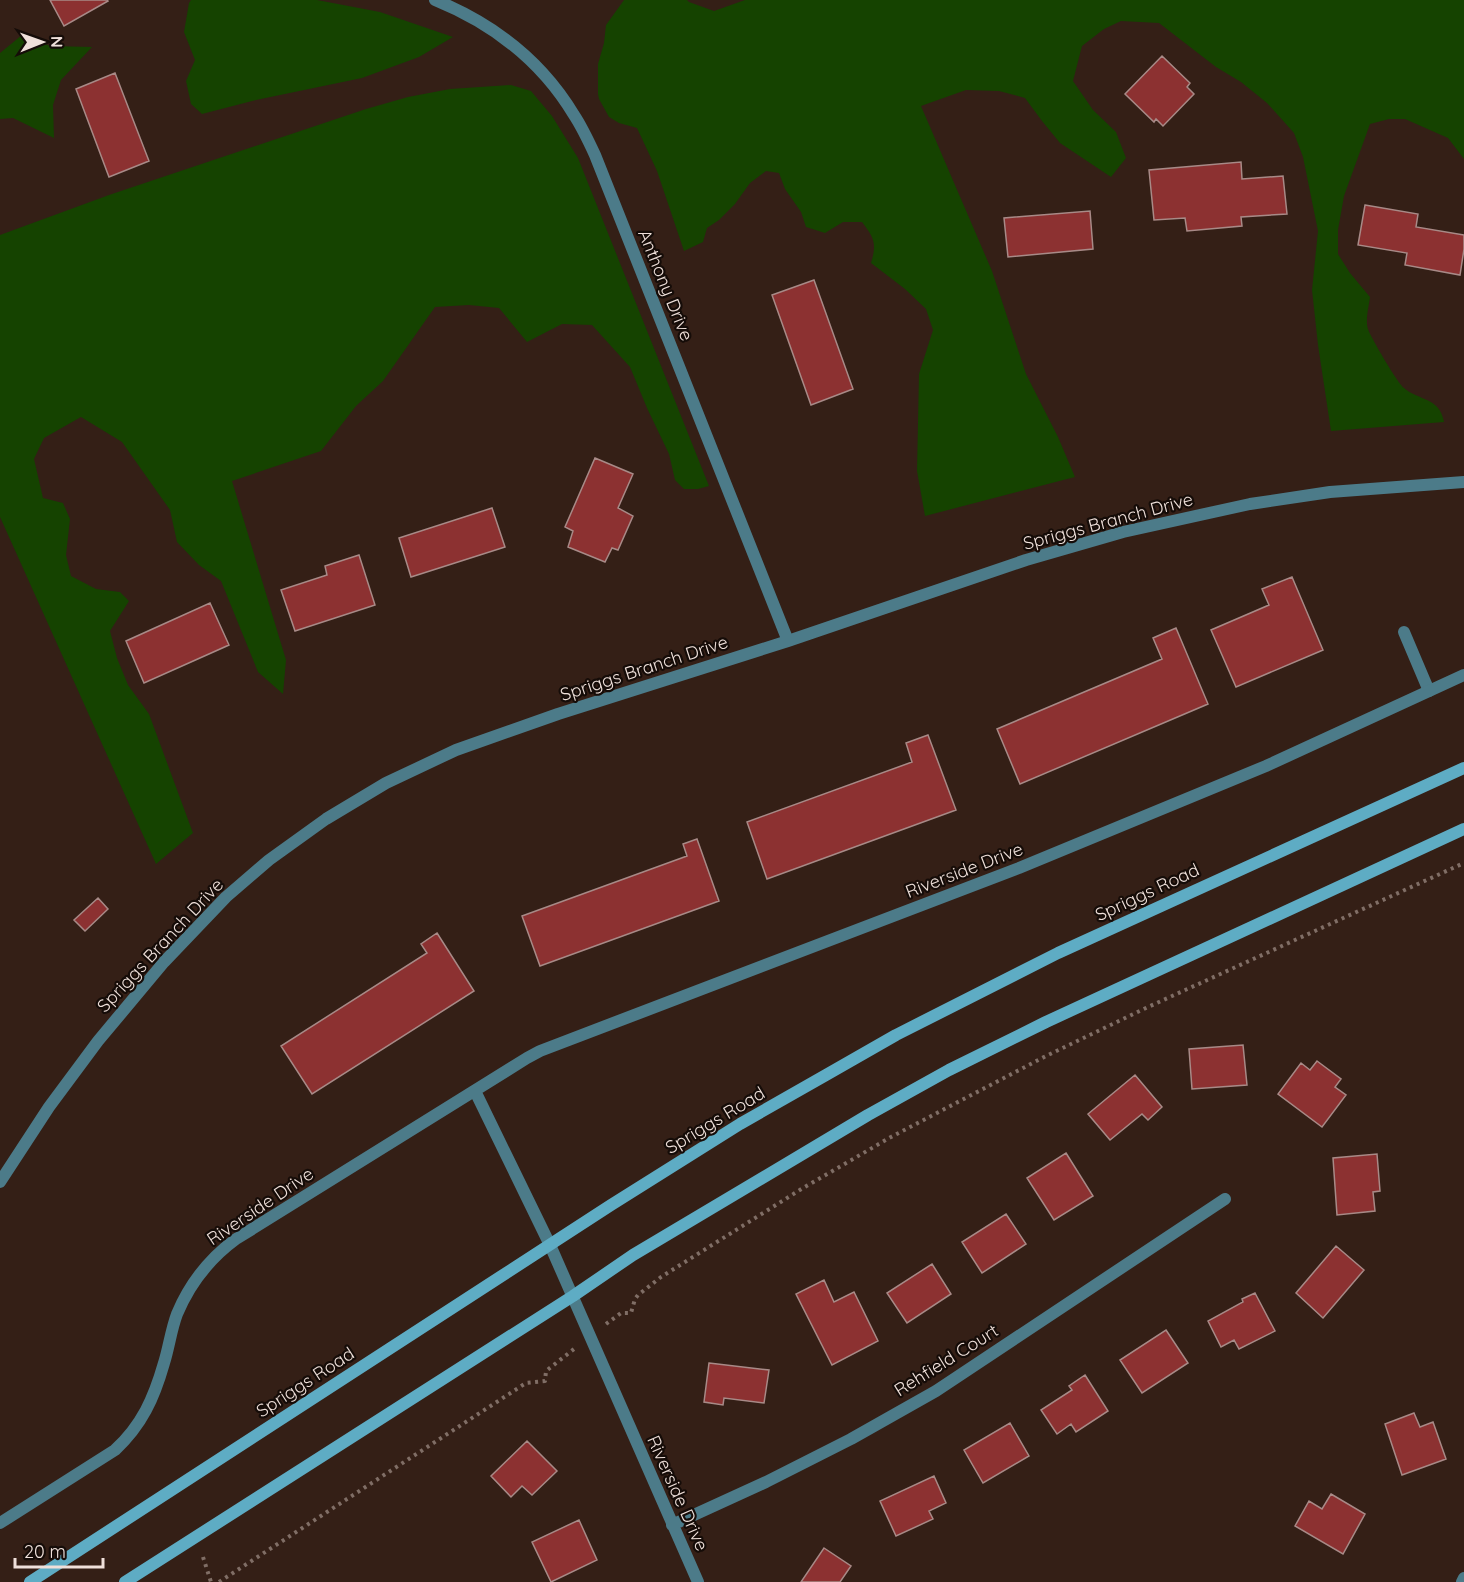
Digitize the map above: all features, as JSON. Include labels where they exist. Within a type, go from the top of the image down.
[{"type":"main road","name":"Spriggs Road","points":[[30,1582],[740,1124],[896,1035],[1058,953],[1464,768]]},
{"type":"main road","points":[[125,1582],[643,1249],[868,1115],[949,1070],[1046,1022],[1464,829]]},
{"type":"street","name":"Anthony Drive","points":[[435,0],[476,19],[523,52],[549,78],[575,115],[595,156],[788,641]]},
{"type":"street","name":"Spriggs Branch Drive","points":[[0,1182],[49,1107],[98,1041],[164,962],[235,890],[269,860],[326,819],[386,783],[456,750],[558,714],[788,641],[1026,561],[1123,532],[1250,504],[1330,492],[1464,482]]},
{"type":"street","points":[[1404,632],[1429,691]]},
{"type":"street","name":"Riverside Drive","points":[[0,1523],[115,1450],[128,1438],[139,1424],[154,1393],[164,1365],[172,1330],[185,1298],[204,1268],[222,1249],[527,1058],[540,1051],[1019,868],[1266,766],[1464,675]]},
{"type":"street","name":"Riverside Drive","points":[[475,1091],[550,1245],[698,1582]]},
{"type":"street","name":"Rehfield Court","points":[[672,1525],[766,1482],[851,1439],[936,1390],[1225,1199]]},
{"type":"street","points":[[1462,1582],[1464,1578]]},
{"type":"path","points":[[621,1312],[631,1313],[638,1295],[661,1277],[803,1188],[891,1137],[1046,1056],[1138,1012],[1464,863]]},
{"type":"path","points":[[219,1582],[526,1383],[546,1381],[546,1371]]},
{"type":"green space","points":[[191,0],[317,0],[380,12],[453,37],[419,57],[362,78],[256,100],[202,114],[191,104],[186,81],[195,60],[184,32]]},
{"type":"green space","points":[[624,0],[687,0],[714,11],[745,0],[1464,0],[1464,159],[1448,138],[1405,119],[1389,119],[1370,124],[1344,196],[1338,230],[1338,254],[1370,297],[1367,325],[1374,341],[1401,385],[1434,404],[1442,414],[1444,422],[1331,431],[1312,290],[1318,231],[1303,157],[1294,133],[1267,103],[1159,23],[1121,21],[1104,29],[1082,46],[1073,81],[1093,110],[1116,132],[1126,158],[1111,177],[1060,143],[1025,98],[999,91],[966,90],[921,106],[992,271],[1026,374],[1058,437],[1075,477],[925,516],[917,471],[919,374],[933,330],[926,309],[905,289],[871,263],[874,250],[873,241],[862,222],[843,222],[825,233],[806,227],[801,212],[785,189],[779,173],[766,171],[750,183],[735,204],[707,228],[703,242],[684,251],[657,171],[637,128],[619,123],[609,117],[599,99],[598,64],[606,25]]},
{"type":"green space","points":[[22,35],[50,46],[92,47],[61,80],[53,105],[54,138],[13,118],[0,119],[0,53]]},
{"type":"green space","points":[[511,85],[531,91],[552,116],[578,158],[709,486],[684,489],[675,480],[669,454],[630,367],[592,325],[562,324],[527,342],[499,308],[469,305],[435,307],[383,381],[356,406],[321,451],[232,481],[286,660],[283,694],[258,672],[221,581],[199,565],[177,542],[170,510],[122,442],[81,417],[44,438],[34,459],[43,498],[63,503],[70,519],[66,555],[71,576],[96,589],[120,592],[129,601],[110,631],[117,658],[128,685],[149,714],[193,833],[156,864],[0,517],[0,235],[109,195],[366,109],[408,97],[450,89]]},
{"type":"building","points":[[50,0],[107,0],[108,1],[64,26]]},
{"type":"building","points":[[1162,56],[1190,83],[1187,87],[1194,94],[1163,126],[1156,119],[1154,122],[1125,94]]},
{"type":"building","points":[[115,73],[149,161],[109,177],[76,89]]},
{"type":"building","points":[[1241,162],[1242,179],[1283,176],[1287,214],[1241,217],[1242,226],[1187,231],[1185,218],[1154,220],[1149,170]]},
{"type":"building","points":[[1365,205],[1418,214],[1416,227],[1464,235],[1460,275],[1405,265],[1407,253],[1358,245]]},
{"type":"building","points":[[1090,211],[1093,249],[1008,257],[1004,218]]},
{"type":"building","points":[[814,280],[853,389],[811,405],[772,295]]},
{"type":"building","points":[[595,458],[633,474],[618,508],[633,516],[618,550],[612,548],[605,562],[568,547],[573,531],[565,527]]},
{"type":"building","points":[[492,508],[505,547],[411,577],[399,538]]},
{"type":"building","points":[[359,555],[375,605],[295,631],[281,590],[327,575],[325,566]]},
{"type":"building","points":[[1292,577],[1323,650],[1236,687],[1211,630],[1269,605],[1262,589]]},
{"type":"building","points":[[210,603],[229,645],[144,683],[126,641]]},
{"type":"building","points":[[1176,628],[1208,704],[1020,784],[997,729],[1162,659],[1153,638]]},
{"type":"building","points":[[928,735],[956,810],[767,879],[747,822],[912,762],[906,743]]},
{"type":"building","points":[[697,839],[719,901],[540,966],[522,916],[687,856],[683,844]]},
{"type":"building","points":[[98,898],[108,909],[85,931],[74,920]]},
{"type":"building","points":[[437,933],[474,991],[312,1094],[281,1046],[427,953],[421,944]]},
{"type":"building","points":[[1243,1045],[1247,1085],[1192,1089],[1189,1049]]},
{"type":"building","points":[[1317,1061],[1341,1079],[1335,1087],[1346,1095],[1322,1127],[1278,1094],[1301,1063],[1310,1070]]},
{"type":"building","points":[[1135,1075],[1162,1107],[1148,1120],[1142,1114],[1110,1140],[1088,1114]]},
{"type":"building","points":[[1066,1153],[1093,1196],[1054,1220],[1027,1178]]},
{"type":"building","points":[[1377,1154],[1380,1191],[1373,1192],[1375,1211],[1337,1215],[1333,1158]]},
{"type":"building","points":[[1006,1214],[1026,1244],[982,1273],[962,1242]]},
{"type":"building","points":[[1336,1246],[1364,1270],[1323,1318],[1296,1293]]},
{"type":"building","points":[[932,1264],[951,1294],[907,1323],[887,1293]]},
{"type":"building","points":[[824,1280],[834,1302],[854,1292],[878,1341],[832,1365],[796,1294]]},
{"type":"building","points":[[1255,1293],[1275,1331],[1239,1349],[1234,1340],[1221,1347],[1208,1321]]},
{"type":"building","points":[[1166,1330],[1188,1363],[1142,1393],[1120,1360]]},
{"type":"building","points":[[709,1363],[769,1370],[764,1403],[724,1398],[723,1405],[704,1402]]},
{"type":"building","points":[[1085,1375],[1108,1411],[1076,1432],[1071,1424],[1057,1434],[1041,1410],[1072,1390],[1069,1386]]},
{"type":"building","points":[[1414,1413],[1420,1427],[1433,1422],[1446,1459],[1402,1475],[1385,1424]]},
{"type":"building","points":[[1010,1423],[1029,1456],[983,1483],[964,1450]]},
{"type":"building","points":[[527,1441],[557,1471],[532,1495],[522,1486],[511,1497],[491,1476]]},
{"type":"building","points":[[934,1476],[946,1503],[929,1511],[933,1519],[896,1536],[880,1501]]},
{"type":"building","points":[[1331,1494],[1365,1514],[1343,1554],[1295,1526],[1309,1501],[1322,1509]]},
{"type":"building","points":[[579,1520],[597,1560],[551,1582],[532,1542]]},
{"type":"building","points":[[824,1548],[851,1566],[840,1582],[801,1582]]}]
